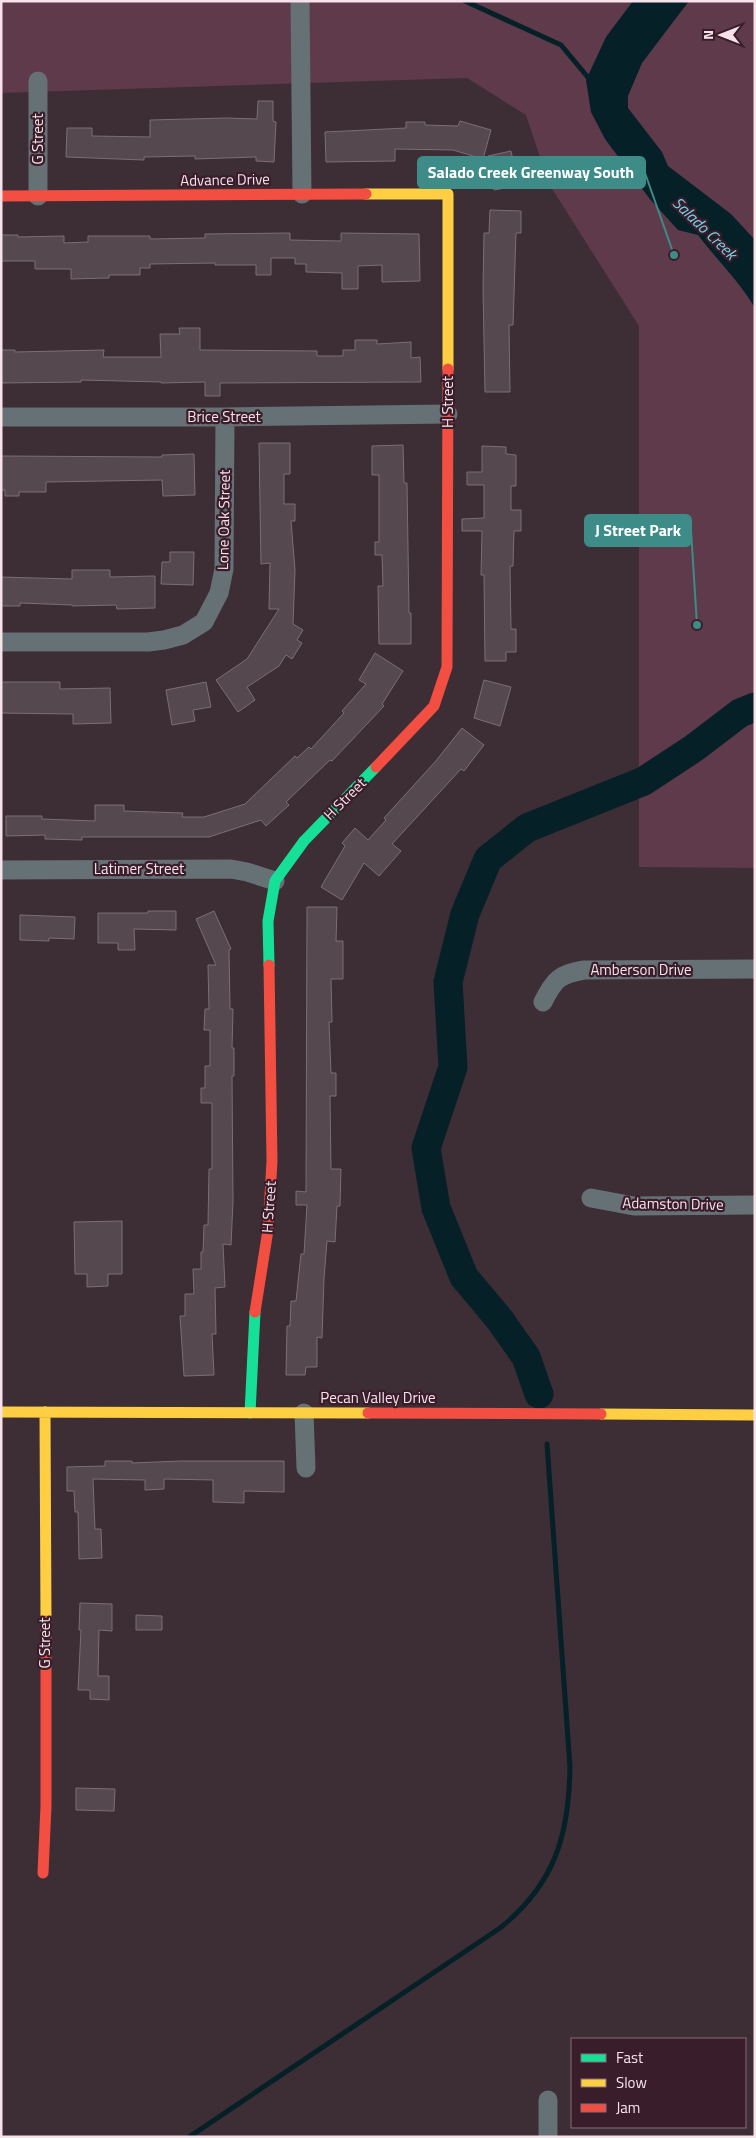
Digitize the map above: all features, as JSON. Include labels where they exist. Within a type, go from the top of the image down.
[{"type":"street","points":[[300,1],[302,194]]},
{"type":"street","name":"G Street","points":[[38,81],[38,196]]},
{"type":"street","name":"Advance Drive","points":[[1,196],[448,194]]},
{"type":"street","name":"H Street","points":[[250,1413],[252,1345],[256,1300],[268,1230],[272,1161],[268,921],[275,881],[304,840],[434,706],[447,667],[448,194]]},
{"type":"street","name":"Brice Street","points":[[1,417],[225,417],[448,414]]},
{"type":"street","name":"Lone Oak Street","points":[[1,642],[148,642],[184,635],[204,622],[212,608],[223,578],[225,417]]},
{"type":"street","name":"Latimer Street","points":[[1,870],[231,869],[275,881]]},
{"type":"street","name":"Amberson Drive","points":[[542,1002],[552,986],[566,973],[584,970],[755,969]]},
{"type":"street","name":"Adamston Drive","points":[[591,1198],[634,1206],[755,1205]]},
{"type":"street","name":"Pecan Valley Drive","points":[[1,1412],[755,1415]]},
{"type":"street","name":"G Street","points":[[43,1873],[46,1806],[45,1412]]},
{"type":"street","points":[[304,1413],[306,1468]]},
{"type":"street","points":[[548,2100],[548,2137]]},
{"type":"shaded area","points":[[1,1],[755,1],[755,868],[639,867],[639,326],[549,184],[526,115],[467,78],[1,93]]},
{"type":"water","name":"Salado Creek","points":[[633,1],[689,1],[642,63],[628,96],[628,108],[662,152],[668,166],[731,214],[755,240],[755,308],[698,235],[678,230],[649,198],[605,139],[591,112],[586,80],[606,37]]},
{"type":"building","points":[[258,101],[273,101],[273,121],[276,122],[274,162],[256,161],[256,157],[195,159],[195,156],[144,157],[144,160],[66,157],[67,128],[92,128],[92,136],[150,137],[150,120],[257,119]]},
{"type":"building","points":[[460,121],[491,130],[483,159],[453,150],[395,149],[395,161],[326,162],[325,132],[406,128],[406,122],[425,122],[425,125],[458,126]]},
{"type":"building","points":[[511,151],[515,170],[525,167],[528,184],[494,190],[488,156]]},
{"type":"building","points":[[490,210],[521,211],[521,233],[516,233],[513,325],[509,325],[510,392],[485,392],[484,233],[489,233]]},
{"type":"building","points":[[290,233],[290,240],[341,241],[341,233],[419,234],[420,281],[382,282],[382,265],[358,266],[358,289],[342,289],[342,273],[306,272],[306,264],[295,264],[295,258],[271,258],[271,275],[256,275],[256,265],[215,265],[215,263],[150,264],[150,268],[140,268],[140,275],[109,275],[109,278],[71,279],[71,269],[35,269],[35,261],[1,261],[1,235],[18,235],[18,237],[64,236],[64,243],[88,242],[88,236],[150,236],[150,239],[205,238],[205,234]]},
{"type":"building","points":[[179,328],[200,328],[200,350],[317,351],[317,356],[343,356],[343,350],[355,350],[355,340],[377,340],[377,344],[411,342],[411,358],[420,357],[421,382],[220,383],[220,396],[205,396],[205,382],[161,383],[81,380],[81,382],[1,383],[1,350],[15,350],[15,352],[104,350],[103,357],[161,357],[160,334],[180,334]]},
{"type":"building","points":[[259,443],[290,443],[290,474],[284,474],[284,504],[295,504],[295,521],[291,521],[295,570],[293,624],[303,630],[297,640],[302,643],[292,659],[286,655],[279,666],[247,687],[255,700],[238,712],[216,680],[247,659],[279,609],[269,609],[270,563],[261,564]]},
{"type":"building","points":[[403,445],[404,483],[407,483],[411,644],[379,644],[378,586],[383,586],[382,555],[375,555],[375,542],[379,542],[379,475],[372,475],[372,446]]},
{"type":"building","points":[[482,446],[506,447],[506,454],[516,455],[516,486],[511,486],[511,510],[521,510],[521,531],[514,531],[513,566],[510,566],[511,629],[516,629],[516,652],[506,652],[506,661],[485,661],[484,575],[481,575],[482,531],[462,531],[462,519],[484,518],[484,485],[467,485],[467,472],[482,472]]},
{"type":"building","points":[[194,454],[195,495],[163,496],[162,480],[46,482],[46,492],[19,492],[19,496],[5,496],[5,490],[1,490],[1,456],[162,457],[162,455]]},
{"type":"building","points":[[170,552],[194,552],[193,585],[161,584],[162,562],[170,562]]},
{"type":"building","points":[[72,570],[110,570],[110,577],[155,576],[155,608],[117,609],[116,605],[72,606],[20,603],[20,606],[1,606],[1,577],[72,579]]},
{"type":"building","points":[[375,653],[403,671],[382,704],[384,706],[332,761],[330,760],[286,802],[289,805],[266,826],[261,820],[209,837],[82,837],[82,840],[45,839],[45,835],[6,836],[6,816],[42,816],[42,819],[95,821],[95,805],[124,805],[124,811],[183,813],[182,817],[204,817],[245,804],[295,756],[297,758],[309,747],[311,749],[344,713],[342,711],[366,684],[359,680]]},
{"type":"building","points":[[484,680],[511,687],[500,726],[474,718]]},
{"type":"building","points":[[1,682],[60,682],[60,689],[110,688],[111,723],[73,724],[73,714],[1,713]]},
{"type":"building","points":[[206,682],[211,707],[193,710],[195,721],[172,725],[166,690]]},
{"type":"building","points":[[462,728],[484,745],[464,771],[461,769],[392,844],[401,851],[379,876],[364,863],[342,900],[321,887],[345,846],[342,843],[355,828],[368,840],[386,820],[384,818],[435,762]]},
{"type":"building","points":[[307,907],[337,907],[336,941],[343,941],[343,979],[331,979],[332,1022],[329,1022],[331,1073],[336,1073],[336,1096],[330,1096],[331,1169],[341,1169],[340,1206],[337,1206],[335,1242],[327,1241],[322,1338],[317,1337],[317,1367],[306,1367],[305,1375],[286,1375],[287,1326],[290,1326],[291,1301],[296,1301],[301,1254],[304,1254],[307,1205],[296,1205],[296,1191],[306,1192]]},
{"type":"building","points":[[148,911],[176,911],[176,930],[134,929],[135,950],[118,950],[118,943],[98,943],[98,913],[148,913]]},
{"type":"building","points":[[214,911],[231,949],[229,950],[230,1009],[233,1009],[232,1048],[234,1048],[234,1076],[232,1076],[233,1201],[231,1245],[223,1244],[225,1287],[215,1288],[216,1334],[212,1334],[214,1375],[184,1376],[180,1316],[185,1316],[185,1294],[194,1294],[193,1269],[201,1269],[204,1225],[208,1225],[209,1169],[212,1169],[212,1103],[201,1103],[201,1088],[205,1088],[205,1066],[210,1066],[210,1030],[204,1030],[205,1009],[209,1009],[208,965],[216,965],[196,919]]},
{"type":"building","points":[[20,915],[75,917],[74,939],[49,938],[49,941],[20,940]]},
{"type":"building","points":[[122,1221],[122,1274],[108,1274],[108,1286],[87,1287],[87,1274],[75,1274],[74,1222]]},
{"type":"building","points":[[105,1461],[132,1461],[132,1463],[284,1461],[284,1492],[244,1491],[244,1503],[213,1502],[213,1480],[164,1479],[164,1489],[145,1490],[145,1480],[93,1479],[95,1529],[101,1529],[102,1558],[79,1559],[78,1512],[75,1512],[74,1491],[67,1491],[67,1467],[105,1466]]},
{"type":"building","points":[[80,1603],[112,1604],[112,1631],[99,1630],[98,1676],[109,1676],[109,1700],[90,1699],[90,1690],[78,1690],[81,1630],[79,1630]]},
{"type":"building","points":[[136,1615],[162,1616],[162,1630],[136,1630]]},
{"type":"building","points":[[76,1788],[115,1789],[114,1811],[76,1810]]},
{"type":"waterway","points":[[465,1],[561,45],[591,81]]},
{"type":"waterway","points":[[539,1394],[526,1357],[500,1320],[464,1277],[436,1208],[426,1148],[453,1067],[448,982],[465,914],[488,859],[527,828],[644,781],[694,748],[740,713],[755,707]]},
{"type":"waterway","points":[[189,2137],[500,1928],[519,1911],[546,1876],[562,1836],[569,1792],[570,1767],[547,1444]]},
{"type":"traffic: fast","points":[[269,965],[268,921],[275,881],[304,841],[376,767]]},
{"type":"traffic: fast","points":[[250,1413],[255,1312]]},
{"type":"traffic: slow","points":[[366,194],[448,194],[448,369]]},
{"type":"traffic: slow","points":[[1,1412],[368,1413]]},
{"type":"traffic: slow","points":[[45,1412],[46,1621]]},
{"type":"traffic: slow","points":[[601,1414],[755,1415]]},
{"type":"traffic: jam","points":[[1,196],[366,194]]},
{"type":"traffic: jam","points":[[376,767],[434,706],[447,667],[448,369]]},
{"type":"traffic: jam","points":[[255,1312],[268,1230],[272,1161],[269,965]]},
{"type":"traffic: jam","points":[[368,1413],[601,1414]]},
{"type":"traffic: jam","points":[[43,1873],[46,1806],[46,1621]]},
{"type":"place","name":"Salado Creek Greenway South","points":[[674,255]]},
{"type":"place","name":"J Street Park","points":[[697,625]]}]
